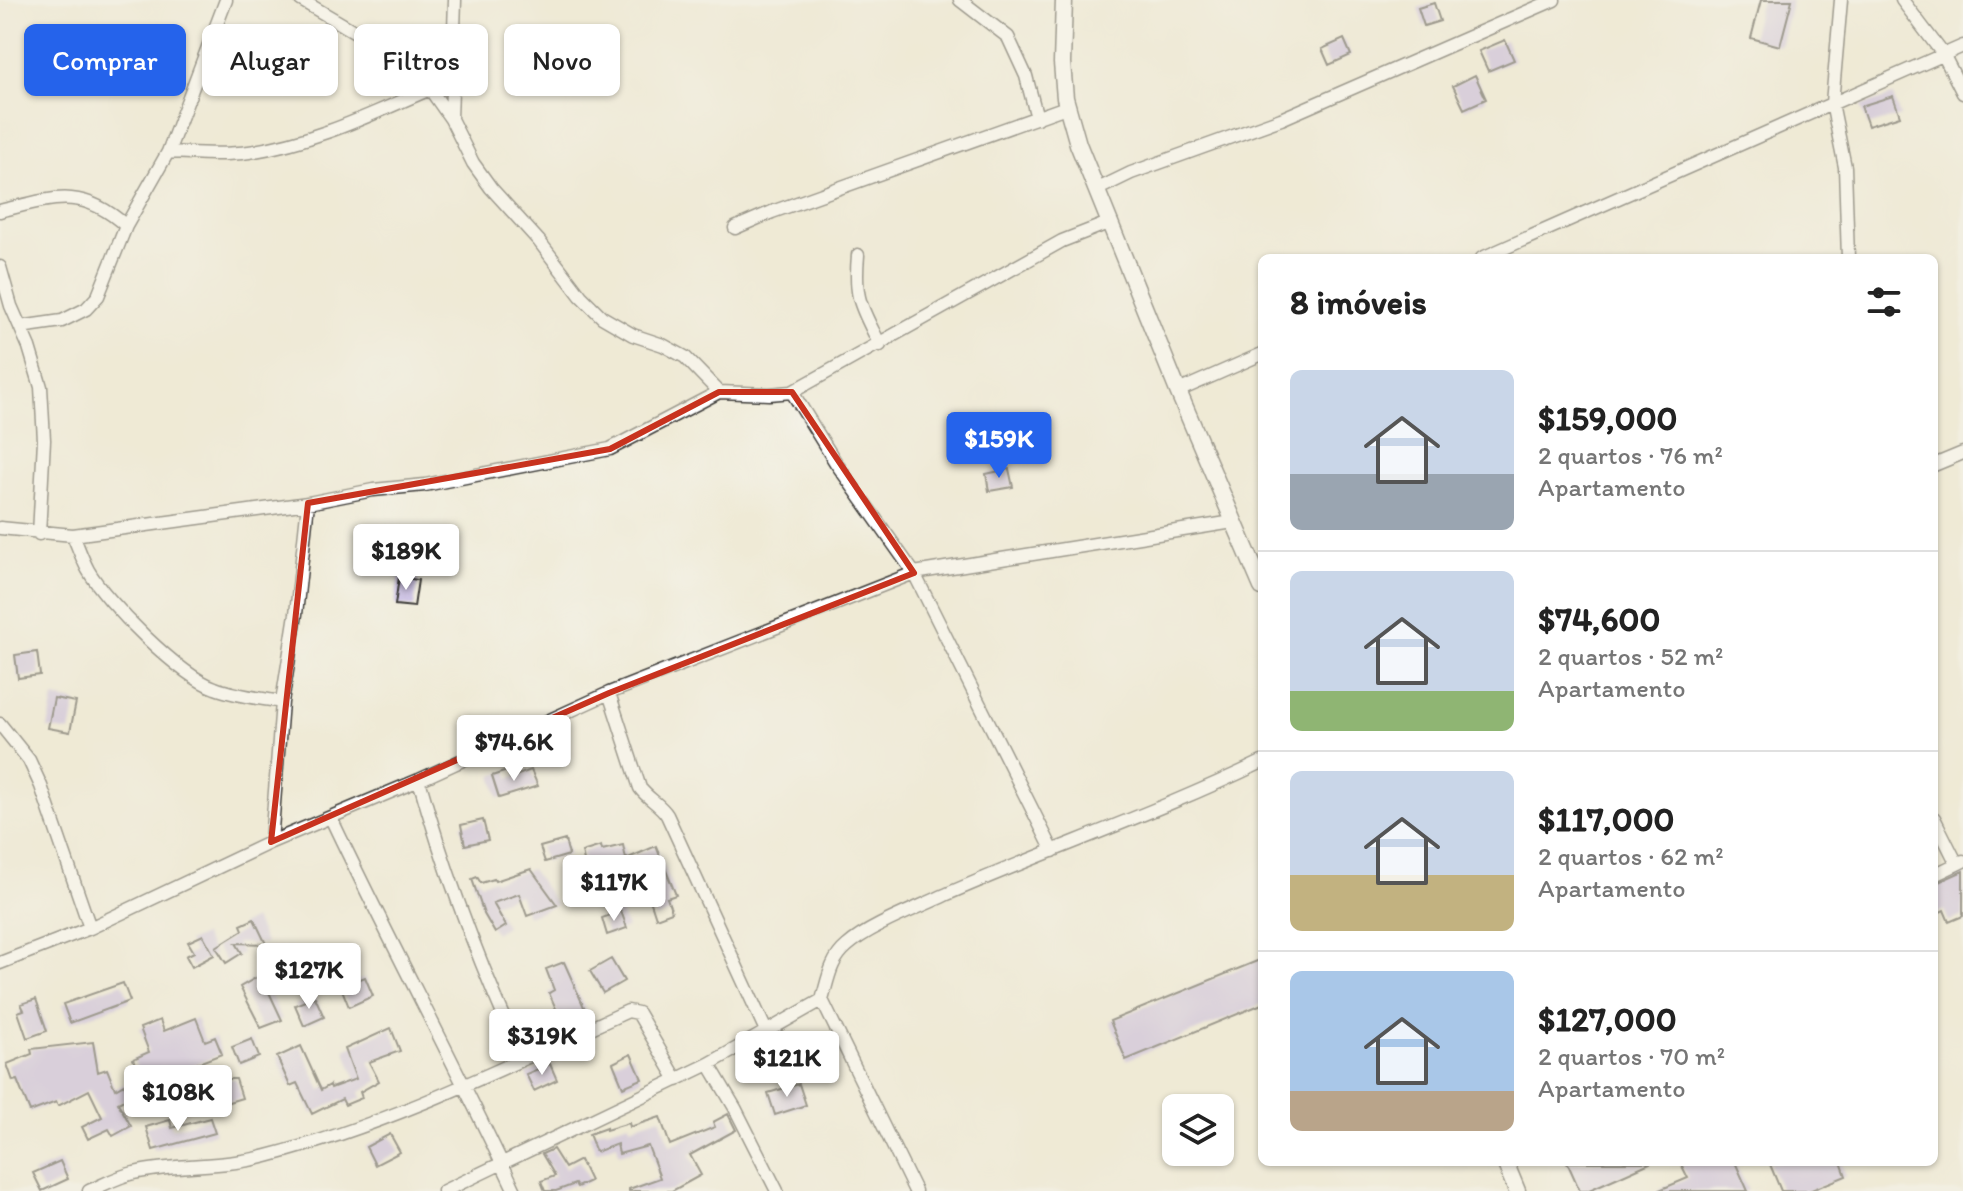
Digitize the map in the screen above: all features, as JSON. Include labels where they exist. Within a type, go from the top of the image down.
[{"type":"street","points":[[20,327],[62,321],[86,309],[98,296],[126,226],[168,152],[226,0]]},
{"type":"street","points":[[301,0],[354,31]]},
{"type":"street","points":[[451,119],[455,0]]},
{"type":"street","points":[[960,0],[1008,37],[1026,76],[1037,118]]},
{"type":"street","points":[[1064,0],[1062,63],[1066,107],[1108,223],[1258,578]]},
{"type":"street","points":[[1096,190],[1131,173],[1281,119],[1554,0]]},
{"type":"street","points":[[1841,0],[1832,103],[1845,167],[1848,254]]},
{"type":"street","points":[[1902,0],[1943,54],[1963,93]]},
{"type":"street","points":[[1491,254],[1963,46]]},
{"type":"street","points":[[168,152],[247,152],[307,140],[414,96]]},
{"type":"street","points":[[435,96],[491,188],[539,241],[581,296],[602,317],[633,335],[663,345],[685,357],[719,392]]},
{"type":"street","points":[[735,228],[924,156],[1066,107]]},
{"type":"street","points":[[0,211],[57,199],[88,200],[111,212],[126,226]]},
{"type":"street","points":[[0,528],[73,535],[425,485],[610,449],[719,392],[792,392],[1062,241],[1108,223]]},
{"type":"street","points":[[858,255],[858,301],[880,345]]},
{"type":"street","points":[[0,267],[41,387],[44,420],[39,534]]},
{"type":"street","points":[[1178,391],[1258,356]]},
{"type":"street","points":[[792,392],[820,439],[914,573],[1053,851]]},
{"type":"street","points":[[1938,463],[1963,453]]},
{"type":"street","points":[[271,842],[282,702],[298,599],[308,503]]},
{"type":"street","points":[[0,963],[90,928],[271,842],[419,780],[609,693],[914,573],[1233,522]]},
{"type":"street","points":[[73,535],[89,571],[106,594],[190,675],[214,688],[282,702]]},
{"type":"street","points":[[609,693],[640,788],[667,815],[767,1033]]},
{"type":"street","points":[[0,724],[29,760],[41,786],[90,928]]},
{"type":"street","points":[[915,1191],[822,1000],[833,962],[848,944],[935,900],[1101,833],[1258,764]]},
{"type":"street","points":[[419,780],[456,900],[493,995],[523,1059]]},
{"type":"street","points":[[331,818],[465,1084],[515,1191]]},
{"type":"street","points":[[1938,825],[1960,862],[1938,873]]},
{"type":"street","points":[[451,1189],[709,1064],[822,1000]]},
{"type":"street","points":[[89,1191],[117,1185],[130,1174],[154,1169],[235,1163],[266,1157],[360,1126],[465,1084],[628,1011],[638,1013],[677,1080]]},
{"type":"street","points":[[709,1064],[777,1191]]},
{"type":"street","points":[[1507,1166],[1517,1191]]},
{"type":"highlighted area","points":[[719,392],[792,392],[914,573],[609,693],[271,842],[308,503],[610,449]]},
{"type":"building","points":[[1761,0],[1792,0],[1780,46],[1751,38]]},
{"type":"building","points":[[1434,3],[1440,21],[1424,26],[1418,8]]},
{"type":"building","points":[[1344,39],[1351,55],[1329,65],[1322,49]]},
{"type":"building","points":[[1505,40],[1514,60],[1488,71],[1479,51]]},
{"type":"building","points":[[1475,75],[1486,99],[1464,109],[1453,86]]},
{"type":"building","points":[[1893,96],[1900,116],[1868,126],[1861,106]]},
{"type":"building","points":[[1009,469],[1013,487],[989,491],[986,474]]},
{"type":"building","points":[[399,577],[418,580],[414,607],[395,605]]},
{"type":"building","points":[[37,652],[40,675],[18,678],[15,655]]},
{"type":"building","points":[[54,698],[76,702],[70,732],[48,728]]},
{"type":"building","points":[[531,770],[538,786],[499,798],[492,776],[507,771],[510,778]]},
{"type":"building","points":[[483,820],[488,840],[465,845],[461,825]]},
{"type":"building","points":[[565,840],[569,855],[545,862],[540,847]]},
{"type":"building","points":[[623,845],[626,859],[656,846],[676,895],[667,898],[672,912],[656,918],[642,875],[604,890],[594,864],[585,866],[582,852],[601,846],[602,850]]},
{"type":"building","points":[[531,869],[557,905],[527,916],[519,894],[493,903],[506,926],[495,933],[484,914],[472,879],[477,877],[481,883],[495,881]]},
{"type":"building","points":[[1963,871],[1963,916],[1949,922],[1944,910],[1938,913],[1938,882]]},
{"type":"building","points":[[621,911],[627,928],[607,935],[602,918]]},
{"type":"building","points":[[254,919],[266,944],[236,943],[242,953],[226,963],[216,947],[243,930],[241,925]]},
{"type":"building","points":[[203,935],[214,955],[192,967],[186,956],[194,952],[188,942]]},
{"type":"building","points":[[611,959],[624,981],[603,993],[590,971]]},
{"type":"building","points":[[1258,961],[1258,1006],[1126,1060],[1110,1021]]},
{"type":"building","points":[[564,962],[588,1016],[564,1027],[549,993],[554,990],[546,969]]},
{"type":"building","points":[[261,975],[282,1020],[261,1028],[240,987]]},
{"type":"building","points":[[365,977],[373,996],[349,1007],[341,987]]},
{"type":"building","points":[[123,983],[130,1001],[70,1023],[63,1004]]},
{"type":"building","points":[[315,997],[324,1017],[304,1026],[295,1005]]},
{"type":"building","points":[[36,999],[47,1031],[27,1038],[18,1012],[24,1010],[21,1004]]},
{"type":"building","points":[[196,1018],[205,1041],[215,1037],[222,1054],[167,1075],[163,1067],[140,1076],[133,1059],[149,1052],[140,1028],[160,1020],[164,1031]]},
{"type":"building","points":[[391,1028],[400,1051],[369,1062],[379,1081],[360,1092],[362,1098],[345,1105],[342,1099],[312,1114],[297,1083],[290,1086],[277,1057],[301,1046],[321,1090],[330,1085],[331,1088],[356,1079],[345,1049]]},
{"type":"building","points":[[252,1039],[259,1057],[239,1065],[232,1047]]},
{"type":"building","points":[[93,1042],[98,1072],[107,1069],[115,1089],[124,1084],[130,1097],[118,1103],[131,1126],[113,1136],[109,1129],[88,1139],[82,1127],[102,1117],[89,1090],[58,1106],[56,1102],[30,1112],[7,1064],[32,1054],[31,1049]]},
{"type":"building","points":[[631,1054],[642,1079],[623,1087],[613,1063]]},
{"type":"building","points":[[550,1064],[557,1080],[534,1091],[526,1074]]},
{"type":"building","points":[[169,1079],[236,1079],[242,1098],[222,1104],[216,1082],[176,1097]]},
{"type":"building","points":[[799,1084],[806,1105],[775,1115],[768,1093]]},
{"type":"building","points":[[728,1114],[736,1130],[690,1155],[701,1175],[672,1191],[629,1191],[660,1178],[648,1146],[619,1154],[617,1144],[596,1152],[589,1134],[629,1123],[630,1127],[660,1117],[670,1145],[715,1127],[713,1122]]},
{"type":"building","points":[[210,1118],[215,1133],[153,1150],[146,1127],[170,1120],[172,1128]]},
{"type":"building","points":[[390,1134],[400,1152],[375,1165],[366,1147]]},
{"type":"building","points":[[553,1149],[565,1168],[580,1160],[590,1181],[577,1187],[575,1184],[556,1191],[545,1191],[541,1181],[555,1176],[542,1154]]},
{"type":"building","points":[[60,1161],[68,1179],[42,1191],[33,1173]]},
{"type":"building","points":[[1569,1166],[1643,1166],[1587,1191],[1580,1191]]},
{"type":"building","points":[[1682,1166],[1737,1166],[1748,1191],[1657,1191],[1688,1178]]},
{"type":"building","points":[[1771,1166],[1842,1166],[1846,1176],[1809,1191],[1781,1191]]}]
